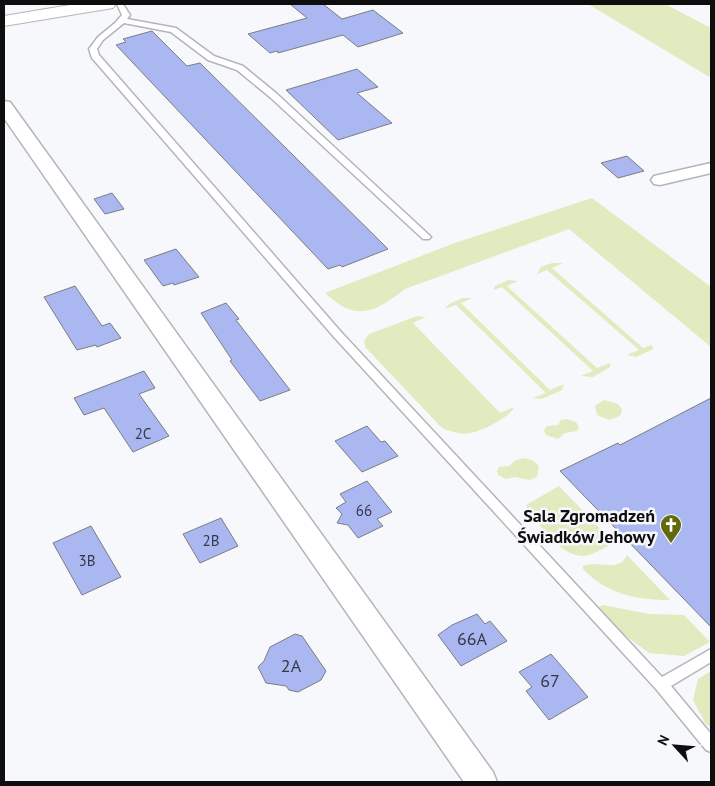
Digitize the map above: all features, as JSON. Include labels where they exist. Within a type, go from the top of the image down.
[{"type":"street","points":[[4,21],[107,4]]},
{"type":"street","points":[[4,106],[482,782]]},
{"type":"street","points":[[660,180],[711,168]]},
{"type":"lane","points":[[120,4],[126,15],[123,20],[98,38],[93,49],[95,56],[338,335],[661,685],[711,745]]},
{"type":"lane","points":[[123,20],[173,30],[210,58],[240,68],[274,96],[426,237]]},
{"type":"lane","points":[[661,685],[711,656]]},
{"type":"green space","points":[[588,4],[665,4],[711,28],[711,78]]},
{"type":"green space","points":[[592,198],[711,287],[711,347],[569,229],[405,289],[384,304],[366,311],[356,311],[347,308],[325,293],[455,243]]},
{"type":"green space","points":[[552,263],[563,263],[552,268],[643,348],[652,345],[653,349],[636,357],[627,355],[639,350],[547,270],[537,274],[541,267]]},
{"type":"green space","points":[[508,280],[518,281],[507,286],[597,368],[610,363],[610,367],[593,377],[581,376],[593,371],[502,287],[493,290],[495,286]]},
{"type":"green space","points":[[463,298],[472,298],[461,303],[550,390],[564,384],[562,390],[542,399],[533,398],[546,393],[456,305],[445,309],[449,304]]},
{"type":"green space","points":[[417,316],[426,317],[413,323],[500,413],[514,407],[512,411],[488,427],[475,432],[459,433],[442,428],[366,348],[364,341],[369,334]]},
{"type":"green space","points":[[604,400],[618,404],[622,410],[620,416],[609,420],[597,415],[595,406]]},
{"type":"green space","points":[[567,419],[576,422],[579,427],[577,431],[565,433],[558,439],[546,435],[544,430],[547,426],[558,425],[561,420]]},
{"type":"green space","points":[[523,458],[532,460],[539,466],[537,477],[529,480],[515,477],[506,479],[498,475],[499,467],[510,466],[514,461]]},
{"type":"green space","points":[[559,486],[614,543],[589,555],[580,556],[563,548],[547,534],[528,512],[526,505]]},
{"type":"green space","points":[[627,555],[670,600],[645,599],[623,594],[592,578],[583,569],[583,566],[589,565],[614,565],[624,560]]},
{"type":"green space","points":[[603,605],[649,614],[684,615],[710,642],[684,656],[649,653],[622,633],[600,610],[599,607]]},
{"type":"green space","points":[[711,671],[711,728],[705,723],[693,700],[698,679]]},
{"type":"building","points":[[290,4],[323,4],[342,19],[373,10],[403,33],[358,47],[343,35],[278,53],[277,51],[270,53],[248,34],[307,18]]},
{"type":"building","points":[[152,31],[187,66],[200,63],[388,249],[342,267],[340,265],[328,269],[116,45],[126,42],[123,39]]},
{"type":"building","points":[[357,69],[378,87],[357,93],[392,123],[338,140],[286,90]]},
{"type":"building","points":[[627,156],[644,171],[618,178],[601,163]]},
{"type":"building","points":[[112,193],[124,209],[105,214],[94,199]]},
{"type":"building","points":[[176,249],[199,277],[174,285],[173,283],[163,286],[144,260]]},
{"type":"building","points":[[75,286],[102,326],[110,323],[121,338],[97,347],[96,345],[77,350],[44,297]]},
{"type":"building","points":[[226,303],[239,319],[236,320],[290,390],[260,401],[230,361],[232,360],[201,313]]},
{"type":"building","points":[[144,371],[155,388],[139,394],[169,436],[133,452],[104,408],[84,415],[74,398]]},
{"type":"building","name":"Sala Zgromadzeń Świadków Jehowy","points":[[711,398],[711,627],[560,471],[618,443],[620,445]]},
{"type":"building","points":[[367,426],[381,442],[385,441],[398,456],[362,472],[335,441]]},
{"type":"building","points":[[367,481],[392,512],[377,519],[383,526],[358,538],[348,525],[337,523],[342,514],[336,508],[346,502],[340,494]]},
{"type":"building","points":[[221,518],[238,546],[200,563],[183,534]]},
{"type":"building","points":[[91,526],[121,577],[82,595],[53,543]]},
{"type":"building","points":[[477,614],[485,624],[490,621],[507,641],[461,666],[438,635],[452,625]]},
{"type":"building","points":[[295,634],[302,636],[326,671],[321,680],[298,692],[289,690],[286,686],[266,683],[258,667],[264,661],[270,647]]},
{"type":"building","points":[[551,654],[588,697],[549,720],[526,691],[532,687],[519,672]]},
{"type":"place","name":"Sala Zgromadzeń Świadków Jehowy","points":[[671,544]]}]
